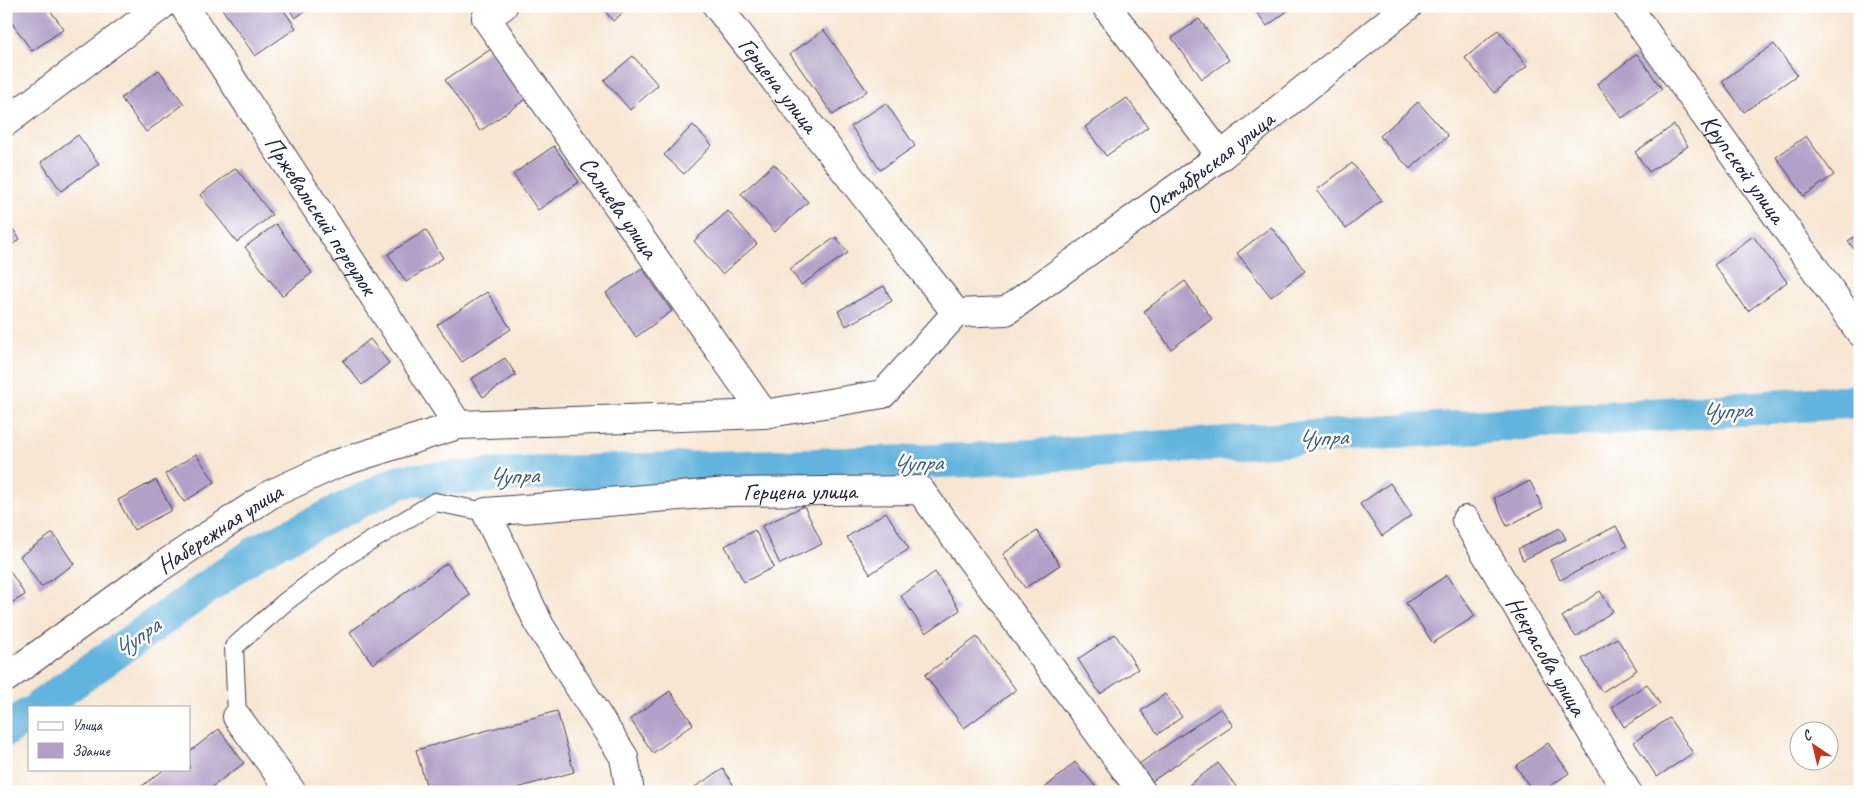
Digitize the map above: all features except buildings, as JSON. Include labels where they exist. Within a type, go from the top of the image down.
[{"type":"street","points":[[6,122],[161,6]]},
{"type":"street","name":"Пржевальский переулок","points":[[184,6],[458,425]]},
{"type":"street","name":"Салиева улица","points":[[503,6],[486,18],[764,414]]},
{"type":"street","name":"Герцена улица","points":[[716,6],[956,313]]},
{"type":"street","points":[[1106,6],[1221,156]]},
{"type":"street","name":"Октябрьская улица","points":[[956,313],[1006,311],[1221,156],[1408,6]]},
{"type":"street","name":"Крупской улица","points":[[1627,6],[1860,332]]},
{"type":"street","name":"Набережная улица","points":[[6,678],[153,572],[271,494],[336,464],[458,425],[764,414],[883,394],[956,313]]},
{"type":"street","name":"Герцена улица","points":[[486,512],[728,492],[920,490],[1142,792]]},
{"type":"street","points":[[486,512],[540,626],[624,757],[630,792]]},
{"type":"street","name":"Некрасова улица","points":[[1466,520],[1627,792]]},
{"type":"street","points":[[237,717],[292,792]]},
{"type":"lane","points":[[237,717],[234,648],[284,603],[343,558],[434,502],[486,512]]},
{"type":"waterway","name":"Чупра","points":[[40,706],[258,551],[401,481],[519,474],[971,460],[1860,401]]},
{"type":"waterway","name":"Чупра","points":[[6,730],[28,715]]}]
